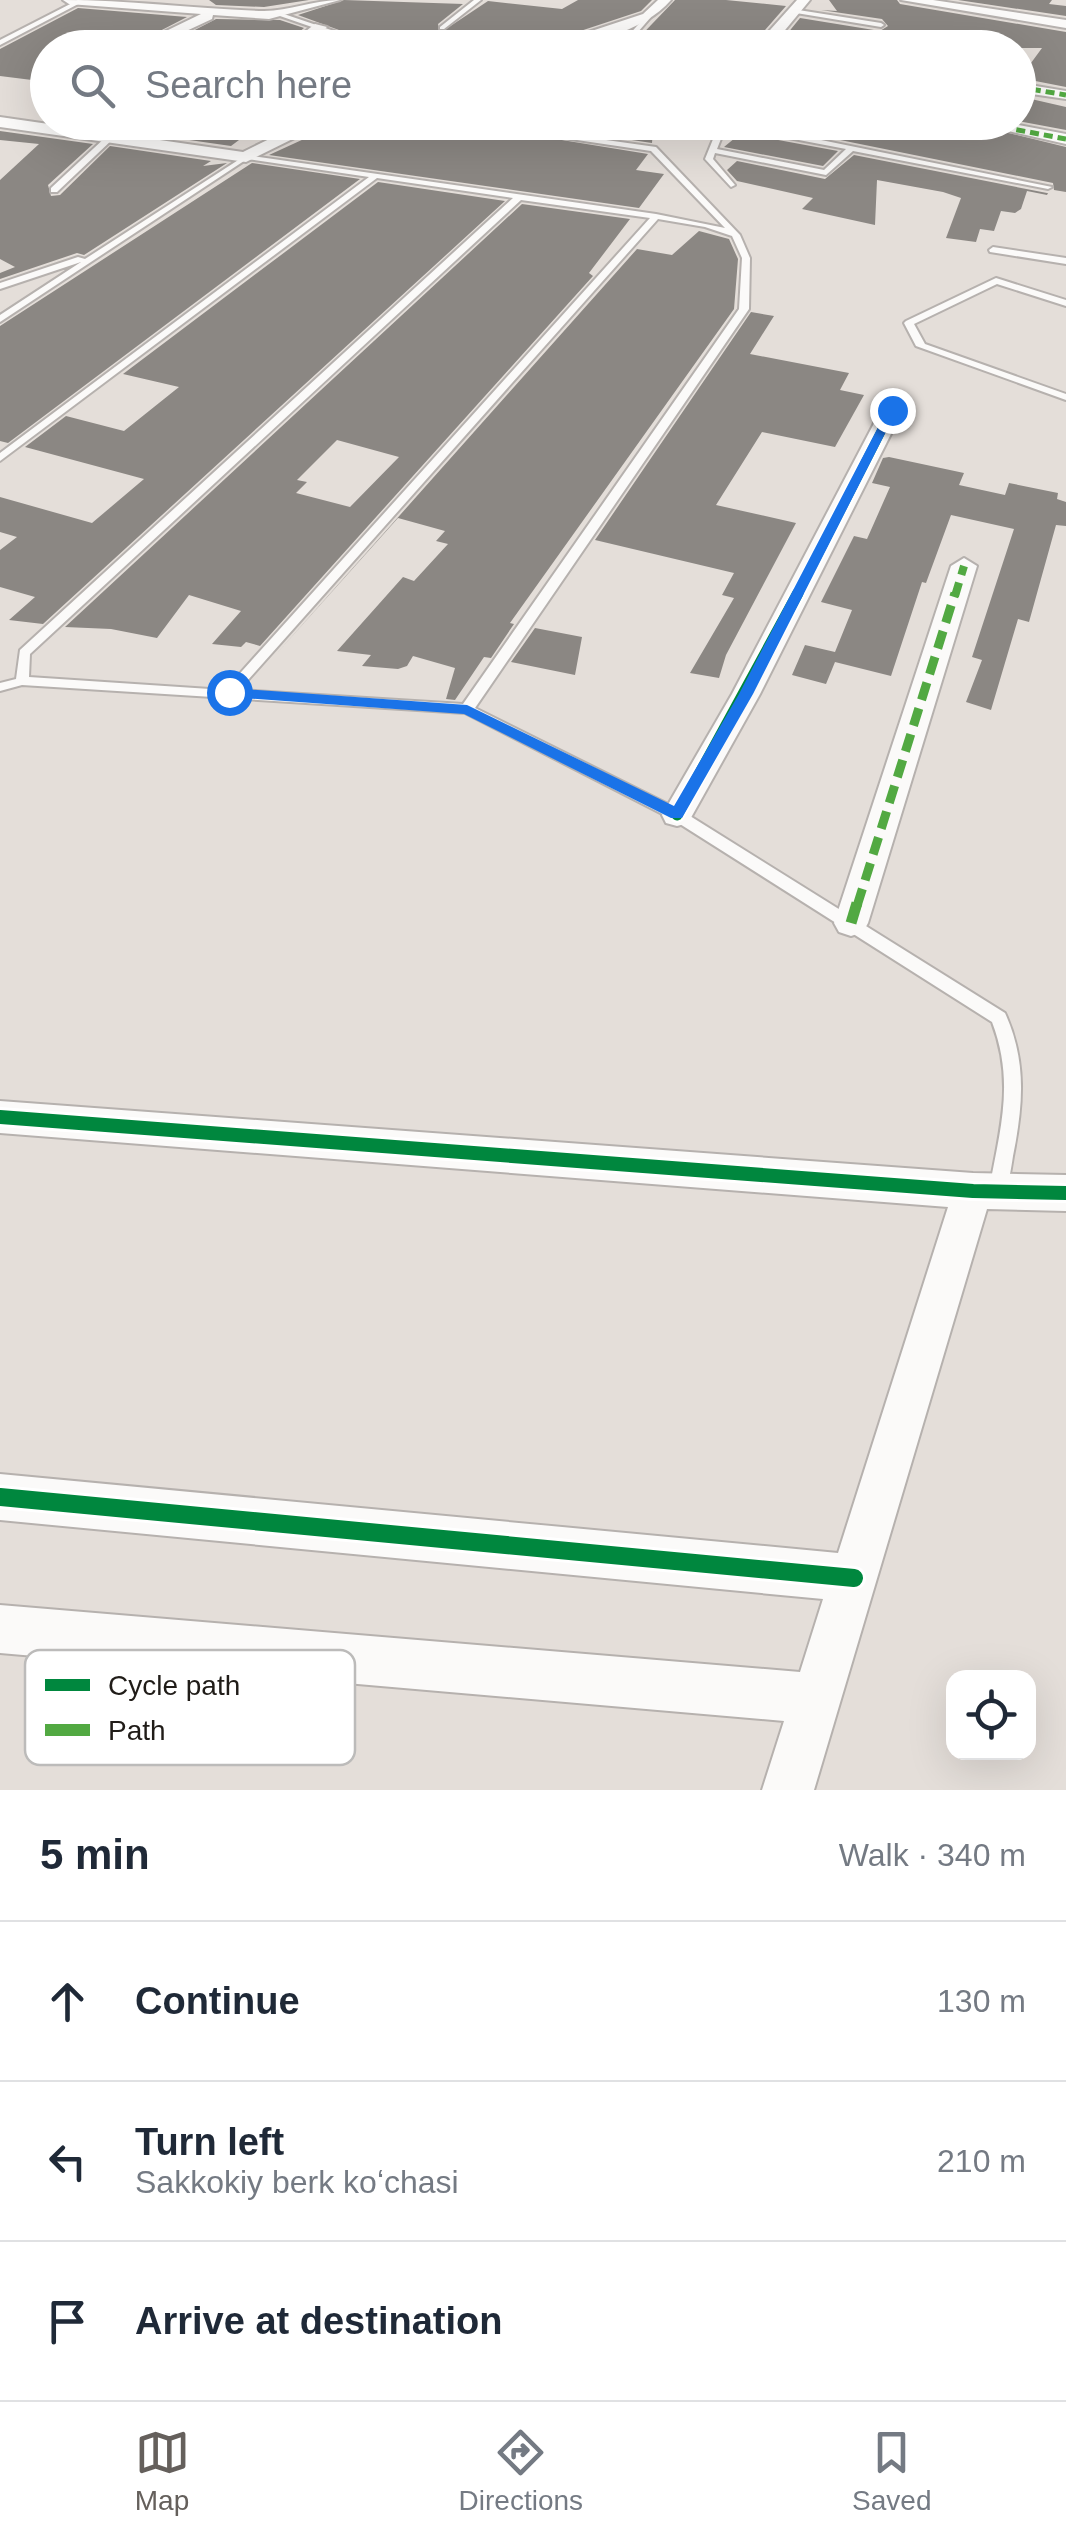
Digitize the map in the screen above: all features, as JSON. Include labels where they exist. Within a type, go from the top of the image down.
[{"type":"street","points":[[154,0],[169,10]]},
{"type":"street","points":[[75,1],[278,14],[334,0]]},
{"type":"street","points":[[604,30],[648,16],[665,0]]},
{"type":"street","points":[[907,0],[1066,24]]},
{"type":"street","points":[[778,30],[798,6]]},
{"type":"street","points":[[178,30],[216,13]]},
{"type":"street","points":[[316,30],[320,27]]},
{"type":"street","points":[[1036,89],[1066,95]]},
{"type":"street","points":[[5,123],[30,110]]},
{"type":"street","points":[[5,123],[30,126]]},
{"type":"street","points":[[1036,133],[1066,139]]},
{"type":"street","points":[[132,140],[246,157],[274,140]]},
{"type":"street","points":[[152,143],[157,140]]},
{"type":"street","points":[[677,814],[746,694],[892,410]]},
{"type":"street","points":[[850,923],[964,566]]},
{"type":"street","points":[[0,1117],[986,1192],[1066,1193]]},
{"type":"street","points":[[788,1790],[854,1578],[986,1192]]},
{"type":"street","points":[[0,1498],[854,1578]]},
{"type":"street","points":[[0,1629],[245,1650]]},
{"type":"street","points":[[355,1659],[816,1699]]},
{"type":"lane","points":[[442,28],[478,0]]},
{"type":"lane","points":[[0,42],[75,1]]},
{"type":"lane","points":[[798,6],[881,26]]},
{"type":"lane","points":[[278,14],[329,30]]},
{"type":"lane","points":[[636,30],[648,16]]},
{"type":"lane","points":[[54,190],[108,140]]},
{"type":"lane","points":[[467,709],[744,309],[746,258],[736,235],[653,149],[588,140]]},
{"type":"lane","points":[[716,140],[709,159],[731,186]]},
{"type":"lane","points":[[811,140],[1048,187]]},
{"type":"lane","points":[[711,150],[826,173],[852,148]]},
{"type":"lane","points":[[0,319],[246,157],[656,216],[706,224],[736,235]]},
{"type":"lane","points":[[0,458],[373,178]]},
{"type":"lane","points":[[22,681],[24,652],[518,198]]},
{"type":"lane","points":[[229,692],[656,216]]},
{"type":"lane","points":[[993,250],[1066,261]]},
{"type":"lane","points":[[0,286],[99,253]]},
{"type":"lane","points":[[1066,303],[996,281],[909,323],[920,346],[1066,397]]},
{"type":"lane","points":[[0,687],[22,681],[467,709],[677,814],[998,1018],[1013,1049],[1017,1082],[986,1192]]},
{"type":"building","points":[[209,0],[309,0],[264,7],[216,5]]},
{"type":"building","points":[[344,0],[463,4],[438,24],[439,30],[339,30],[298,15]]},
{"type":"building","points":[[578,0],[652,0],[641,11],[583,30],[444,30],[488,1],[562,9]]},
{"type":"building","points":[[675,0],[786,6],[765,30],[646,30]]},
{"type":"building","points":[[829,0],[897,0],[900,4],[1066,32],[1066,87],[1036,81],[1036,56],[1042,48],[1036,48],[1036,30],[882,30],[888,26],[882,19],[821,10],[837,11]]},
{"type":"building","points":[[958,0],[1052,0],[1049,4],[1066,6],[1066,16]]},
{"type":"building","points":[[78,8],[187,17],[162,30],[36,30]]},
{"type":"building","points":[[800,18],[874,30],[790,30]]},
{"type":"building","points":[[216,19],[280,20],[304,28],[302,30],[195,30]]},
{"type":"building","points":[[30,33],[30,80],[0,76],[0,49]]},
{"type":"building","points":[[1036,100],[1066,107],[1066,130],[1036,124]]},
{"type":"building","points":[[0,131],[30,135],[30,140],[93,144],[48,185],[51,196],[60,195],[110,146],[211,161],[203,166],[227,163],[84,255],[77,253],[0,279],[0,273],[15,267],[0,259],[0,180],[39,144],[0,140]]},
{"type":"building","points":[[189,140],[239,140],[231,146]]},
{"type":"building","points":[[302,140],[562,140],[648,154],[636,170],[664,174],[639,208],[269,155]]},
{"type":"building","points":[[732,140],[779,140],[838,151],[823,166],[724,147]]},
{"type":"building","points":[[840,140],[1036,140],[1066,147],[1066,192],[1054,190],[1053,183]]},
{"type":"building","points":[[854,155],[1048,193],[1027,191],[1021,209],[1015,213],[1001,211],[994,231],[980,229],[976,242],[946,238],[961,198],[943,192],[877,180],[875,225],[802,209],[813,198],[737,181],[727,170],[737,161],[825,179]]},
{"type":"building","points":[[252,163],[360,179],[8,443],[0,441],[0,326]]},
{"type":"building","points":[[378,182],[505,201],[43,624],[9,620],[35,597],[0,587],[0,550],[17,537],[0,532],[0,497],[92,523],[144,479],[25,447],[66,416],[124,431],[179,387],[123,374]]},
{"type":"building","points":[[522,204],[630,219],[589,273],[593,276],[260,646],[246,642],[241,647],[212,644],[241,611],[189,595],[157,638],[111,629],[65,627]],"holes":[[[337,440],[399,457],[350,507],[296,493],[307,482],[297,480]]]},
{"type":"building","points":[[699,231],[729,239],[738,259],[734,309],[510,623],[514,624],[491,658],[484,657],[455,700],[446,699],[455,668],[413,656],[407,666],[398,669],[362,666],[371,655],[337,651],[403,577],[414,581],[448,544],[436,541],[445,531],[398,518],[278,652],[637,249],[672,255]]},
{"type":"building","points":[[751,312],[774,316],[750,354],[849,373],[840,390],[864,395],[835,447],[762,432],[716,505],[796,523],[726,655],[719,678],[690,673],[734,598],[722,595],[734,573],[595,540]]},
{"type":"building","points":[[883,458],[964,473],[959,485],[1005,495],[1009,483],[1058,493],[1057,499],[1066,502],[1066,526],[1056,525],[1029,622],[1018,619],[991,710],[966,702],[982,660],[972,657],[1014,529],[951,515],[926,583],[922,582],[891,676],[835,662],[826,684],[792,675],[805,645],[835,652],[852,610],[821,602],[854,536],[867,539],[890,487],[872,483]]},
{"type":"building","points":[[535,628],[582,637],[575,675],[511,662]]},
{"type":"marked path","points":[[1036,90],[1066,95]]},
{"type":"marked path","points":[[1036,133],[1066,139]]},
{"type":"marked path","points":[[851,923],[964,566]]},
{"type":"cycle path","points":[[677,815],[746,694],[892,410]]},
{"type":"cycle path","points":[[0,1117],[973,1191],[1066,1193]]},
{"type":"cycle path","points":[[0,1497],[854,1578]]},
{"type":"route","points":[[229,692],[467,709],[677,814],[746,694],[892,410]]}]
